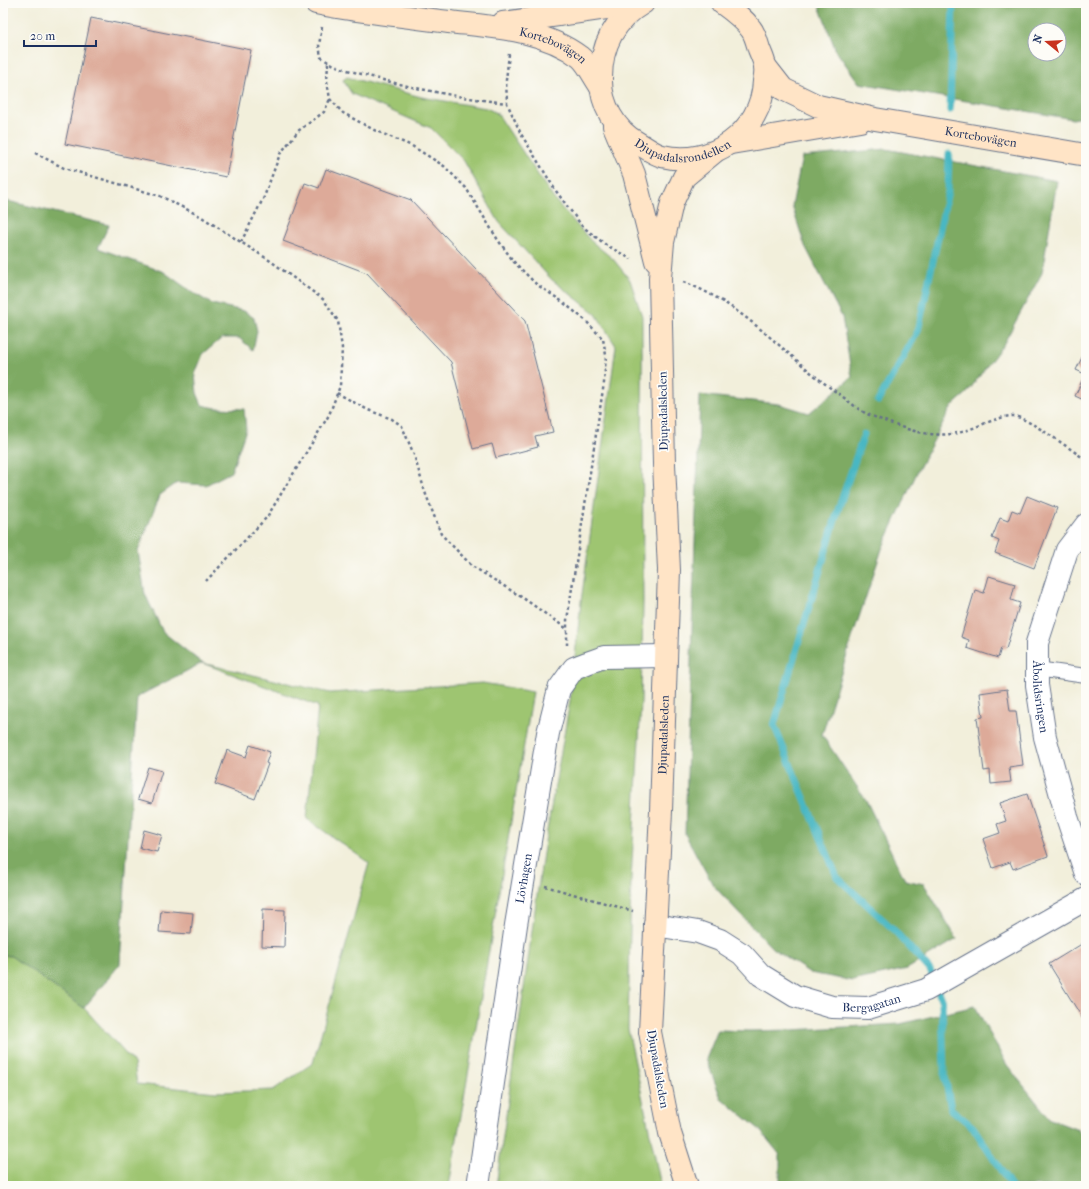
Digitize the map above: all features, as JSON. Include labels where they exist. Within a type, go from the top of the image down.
[{"type":"street","name":"Djupadalsrondellen","points":[[643,3],[634,8],[620,21],[607,42],[601,63],[601,87],[611,118],[628,138],[661,156],[687,158],[722,148],[744,131],[758,110],[764,90],[765,66],[752,30],[739,10],[722,3]]},
{"type":"street","name":"Kortebovägen","points":[[490,26],[643,3]]},
{"type":"street","name":"Kortebovägen","points":[[320,4],[347,9],[490,26],[529,34],[556,42],[582,58],[601,87]]},
{"type":"street","name":"Kortebovägen","points":[[765,66],[784,89],[799,98],[818,106],[875,119],[1086,155]]},
{"type":"street","name":"Djupadalsleden","points":[[611,118],[634,174],[649,230],[669,279]]},
{"type":"street","name":"Kortebovägen","points":[[722,148],[830,126],[875,119]]},
{"type":"street","name":"Djupadalsleden","points":[[688,1186],[670,1132],[650,1032],[662,811],[665,656],[669,570],[664,464],[669,279],[663,242],[672,203],[684,177],[722,148]]},
{"type":"street","name":"Åbolidsringen","points":[[1086,525],[1067,550],[1037,643],[1038,685],[1045,737],[1067,817],[1086,874]]},
{"type":"street","points":[[574,668],[604,657],[665,656]]},
{"type":"street","name":"Lövhagen","points":[[478,1186],[524,880],[548,733],[559,689],[574,668]]},
{"type":"street","name":"Bergagatan","points":[[655,925],[698,932],[720,940],[742,954],[761,976],[795,996],[832,1007],[868,1008],[926,990],[1086,899]]},
{"type":"lane","points":[[1037,669],[1086,676]]},
{"type":"path","points":[[320,4],[319,45],[321,57],[328,63],[393,83],[466,98],[507,103]]},
{"type":"path","points":[[509,53],[506,80],[507,103],[521,134],[556,191],[582,226],[606,245],[636,262]]},
{"type":"path","points":[[328,63],[327,81],[330,99],[343,113],[374,130],[412,146],[444,166],[466,188],[498,240],[514,262],[536,284],[585,320],[603,339],[606,355],[604,383],[568,612],[566,644],[574,668]]},
{"type":"path","points":[[242,242],[264,197],[280,154],[298,130],[324,112],[330,99]]},
{"type":"path","points":[[35,153],[64,168],[160,196],[200,216],[269,260],[324,300],[338,321],[342,348],[340,386],[329,415],[267,518],[206,581]]},
{"type":"path","points":[[669,279],[699,287],[725,301],[822,382],[869,416],[915,432],[939,436],[963,431],[995,420],[1014,416],[1031,424],[1086,460]]},
{"type":"path","points":[[337,393],[368,410],[392,419],[402,426],[414,455],[425,492],[441,534],[472,566],[523,598],[567,629]]},
{"type":"path","points":[[524,880],[635,912],[655,925]]},
{"type":"green space","points":[[818,3],[1086,3],[1086,116],[1073,119],[859,83],[836,51]]},
{"type":"green space","points":[[347,77],[421,97],[486,108],[497,113],[554,199],[591,241],[613,259],[630,280],[642,316],[643,604],[641,703],[631,880],[628,1029],[661,1186],[496,1186],[543,853],[570,701],[581,602],[616,346],[596,314],[551,279],[499,222],[464,161],[431,128],[352,94],[343,80]]},
{"type":"green space","points":[[886,149],[1057,181],[1042,273],[1004,343],[967,393],[952,406],[919,468],[882,549],[852,638],[822,735],[866,800],[905,880],[924,884],[957,939],[907,969],[853,981],[810,973],[772,948],[713,885],[685,834],[700,395],[779,404],[809,413],[852,377],[842,317],[805,246],[792,206],[802,157]]},
{"type":"green space","points":[[3,200],[109,225],[98,248],[164,272],[212,304],[244,311],[254,318],[257,331],[253,350],[239,338],[222,338],[203,354],[195,374],[197,393],[202,405],[216,408],[244,409],[246,430],[231,472],[206,485],[177,483],[160,495],[138,551],[145,594],[163,632],[202,663],[137,697],[120,964],[84,1008],[11,956],[3,955]]},
{"type":"green space","points":[[202,663],[330,693],[483,683],[533,692],[449,1186],[3,1186],[3,955],[11,956],[84,1008],[134,1063],[137,1084],[216,1092],[273,1090],[313,1063],[369,863],[307,819],[318,706]]},
{"type":"green space","points":[[975,1006],[1007,1065],[1050,1119],[1078,1130],[1086,1143],[1086,1186],[780,1186],[780,1155],[759,1129],[721,1098],[706,1059],[718,1030],[791,1030],[900,1024]]},
{"type":"building","points":[[91,18],[251,50],[226,177],[65,144]]},
{"type":"building","points":[[326,169],[411,200],[525,321],[553,432],[535,436],[538,447],[496,458],[492,444],[473,449],[451,362],[367,273],[283,241],[305,183],[319,188]]},
{"type":"building","points":[[1086,349],[1086,401],[1075,396],[1085,374],[1076,370]]},
{"type":"building","points":[[1027,496],[1057,508],[1034,568],[995,553],[999,541],[992,538],[1000,518],[1008,521],[1012,510],[1020,513]]},
{"type":"building","points":[[989,576],[1015,584],[1011,600],[1020,603],[1006,649],[1001,648],[998,658],[967,648],[969,640],[961,637],[975,590],[984,593]]},
{"type":"building","points":[[1007,689],[1010,711],[1016,711],[1023,765],[1009,767],[1011,782],[991,784],[990,770],[984,771],[977,718],[983,717],[980,693]]},
{"type":"building","points":[[250,745],[270,752],[266,763],[268,764],[255,799],[215,784],[227,750],[246,757]]},
{"type":"building","points":[[148,767],[162,771],[152,803],[138,799]]},
{"type":"building","points":[[1027,794],[1048,856],[1013,869],[1010,862],[993,868],[983,839],[1000,833],[997,824],[1006,821],[1000,803]]},
{"type":"building","points":[[144,830],[162,835],[157,852],[140,848]]},
{"type":"building","points":[[263,909],[285,910],[284,947],[262,946]]},
{"type":"building","points":[[161,910],[193,913],[191,934],[159,932]]},
{"type":"building","points":[[1085,942],[1086,943],[1086,1024],[1049,964]]},
{"type":"waterway","points":[[950,110],[953,3]]},
{"type":"waterway","points":[[878,401],[918,331],[948,191],[949,154]]},
{"type":"waterway","points":[[864,434],[838,510],[774,725],[837,877],[893,929],[930,970],[942,1002],[944,1071],[951,1109],[973,1127],[1011,1186]]}]
